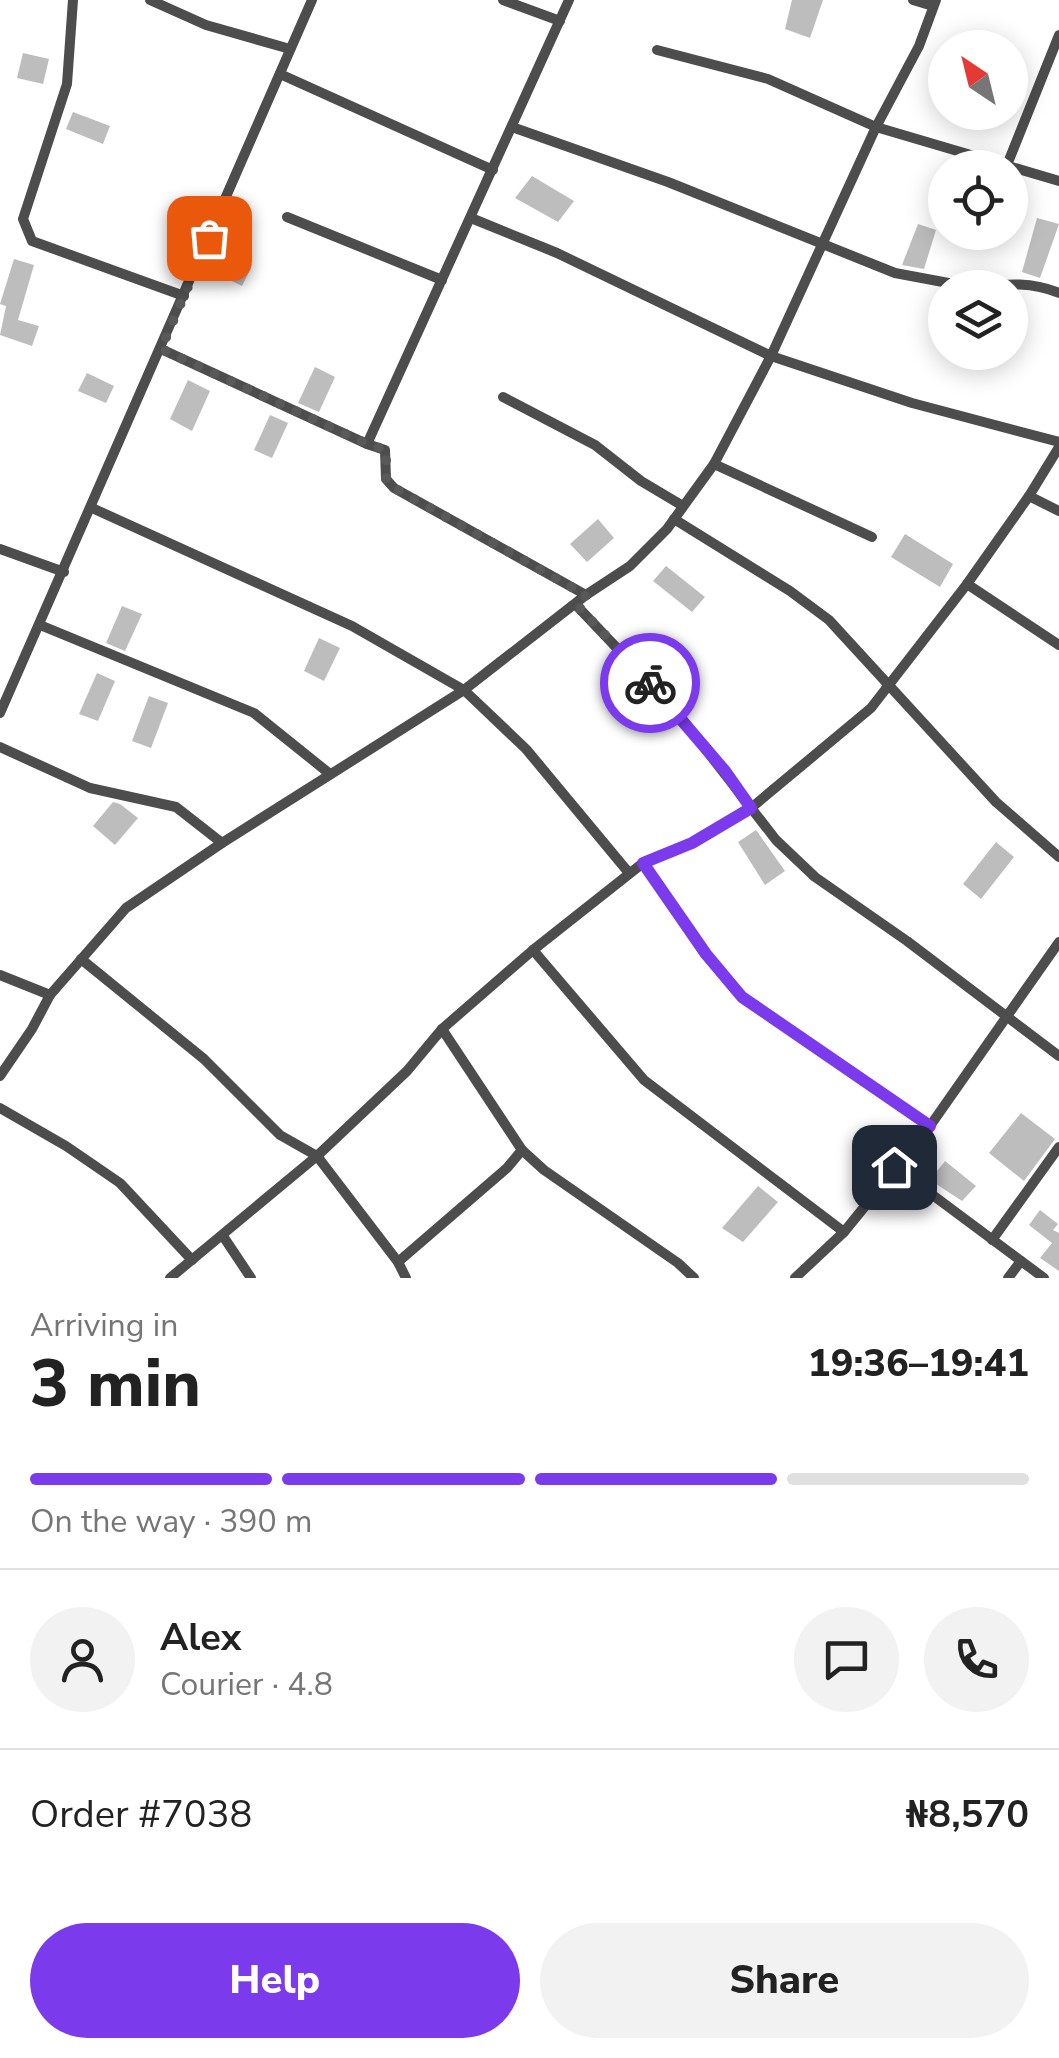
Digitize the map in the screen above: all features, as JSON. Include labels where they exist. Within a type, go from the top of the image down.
[{"type":"street","points":[[73,0],[67,84],[23,220],[26,234],[32,241],[184,296]]},
{"type":"street","points":[[150,0],[206,25],[290,49]]},
{"type":"street","points":[[0,712],[312,0]]},
{"type":"street","points":[[503,0],[560,21]]},
{"type":"street","points":[[367,444],[569,0]]},
{"type":"street","points":[[0,1076],[50,995],[126,908],[464,690],[586,595],[630,566],[674,519],[714,464],[771,356],[821,243],[919,46],[934,3],[913,0]]},
{"type":"street","points":[[1013,150],[1059,36]]},
{"type":"street","points":[[657,50],[768,80],[876,128],[956,150]]},
{"type":"street","points":[[280,74],[492,170]]},
{"type":"street","points":[[512,126],[668,182],[894,273],[928,279]]},
{"type":"street","points":[[1028,171],[1059,182]]},
{"type":"street","points":[[287,217],[442,280]]},
{"type":"street","points":[[170,1278],[318,1156],[408,1071],[442,1029],[533,950],[643,863],[692,843],[751,808],[871,708],[1030,496],[1059,444],[912,403],[771,356],[558,253],[471,218]]},
{"type":"street","points":[[1028,285],[1059,294]]},
{"type":"street","points":[[161,349],[386,450],[386,479],[394,488],[586,595]]},
{"type":"street","points":[[503,397],[595,444],[641,481],[684,506]]},
{"type":"street","points":[[714,464],[872,537]]},
{"type":"street","points":[[1030,496],[1059,512]]},
{"type":"street","points":[[92,508],[352,626],[464,690],[526,749],[630,873]]},
{"type":"street","points":[[674,519],[790,591],[829,620],[996,802],[1059,857]]},
{"type":"street","points":[[0,548],[64,572]]},
{"type":"street","points":[[967,584],[1059,645]]},
{"type":"street","points":[[576,604],[672,706],[776,840],[815,877],[1059,1056]]},
{"type":"street","points":[[40,626],[254,714],[330,774]]},
{"type":"street","points":[[0,748],[90,788],[176,807],[222,843]]},
{"type":"street","points":[[643,863],[706,954],[742,997],[930,1126]]},
{"type":"street","points":[[795,1278],[844,1232],[930,1126],[1059,942]]},
{"type":"street","points":[[533,950],[644,1080],[844,1232]]},
{"type":"street","points":[[81,959],[204,1059],[280,1135],[318,1156],[406,1278]]},
{"type":"street","points":[[0,974],[50,995]]},
{"type":"street","points":[[442,1029],[522,1150],[694,1278]]},
{"type":"street","points":[[0,1108],[120,1183],[192,1260]]},
{"type":"street","points":[[992,1240],[1059,1147]]},
{"type":"street","points":[[398,1262],[507,1168],[522,1150]]},
{"type":"street","points":[[894,1167],[1044,1278]]},
{"type":"street","points":[[223,1236],[252,1278]]},
{"type":"street","points":[[1008,1278],[1021,1261]]},
{"type":"building","points":[[792,0],[823,0],[810,38],[785,29]]},
{"type":"building","points":[[23,53],[49,59],[43,84],[17,78]]},
{"type":"building","points":[[73,112],[110,126],[103,144],[66,129]]},
{"type":"building","points":[[532,176],[574,201],[558,222],[515,198]]},
{"type":"building","points":[[1037,218],[1059,224],[1040,278],[1023,270]]},
{"type":"building","points":[[918,224],[928,227],[930,250],[924,269],[902,265]]},
{"type":"building","points":[[220,252],[251,268],[242,286],[210,270]]},
{"type":"building","points":[[14,259],[34,265],[18,320],[39,326],[32,346],[0,335],[6,306],[0,304]]},
{"type":"building","points":[[315,367],[335,377],[319,412],[298,403]]},
{"type":"building","points":[[87,373],[114,386],[106,403],[78,391]]},
{"type":"building","points":[[188,380],[210,391],[192,431],[170,419]]},
{"type":"building","points":[[270,415],[288,423],[272,458],[254,450]]},
{"type":"building","points":[[598,519],[614,538],[587,562],[570,544]]},
{"type":"building","points":[[905,534],[953,564],[940,587],[891,557]]},
{"type":"building","points":[[666,566],[705,597],[692,612],[653,581]]},
{"type":"building","points":[[122,606],[142,614],[125,651],[106,643]]},
{"type":"building","points":[[319,638],[340,648],[324,681],[304,671]]},
{"type":"building","points":[[97,673],[115,681],[98,721],[79,714]]},
{"type":"building","points":[[149,696],[168,703],[151,748],[132,741]]},
{"type":"building","points":[[113,802],[138,818],[115,845],[93,826]]},
{"type":"building","points":[[756,830],[785,871],[765,885],[738,842]]},
{"type":"building","points":[[996,842],[1014,857],[981,899],[963,884]]},
{"type":"building","points":[[1021,1113],[1055,1139],[1024,1181],[989,1153]]},
{"type":"building","points":[[945,1161],[976,1186],[962,1201],[930,1180]]},
{"type":"building","points":[[758,1186],[778,1202],[743,1242],[722,1228]]},
{"type":"building","points":[[1040,1210],[1058,1224],[1053,1230],[1059,1233],[1059,1271],[1040,1258],[1052,1243],[1029,1225]]},
{"type":"way so far","points":[[209,238],[161,349],[367,444],[381,446],[386,450],[386,479],[394,488],[586,595],[576,604],[650,683]]},
{"type":"route","points":[[650,683],[725,771],[751,808],[692,843],[643,863],[706,954],[742,997],[930,1126],[894,1167]]}]
